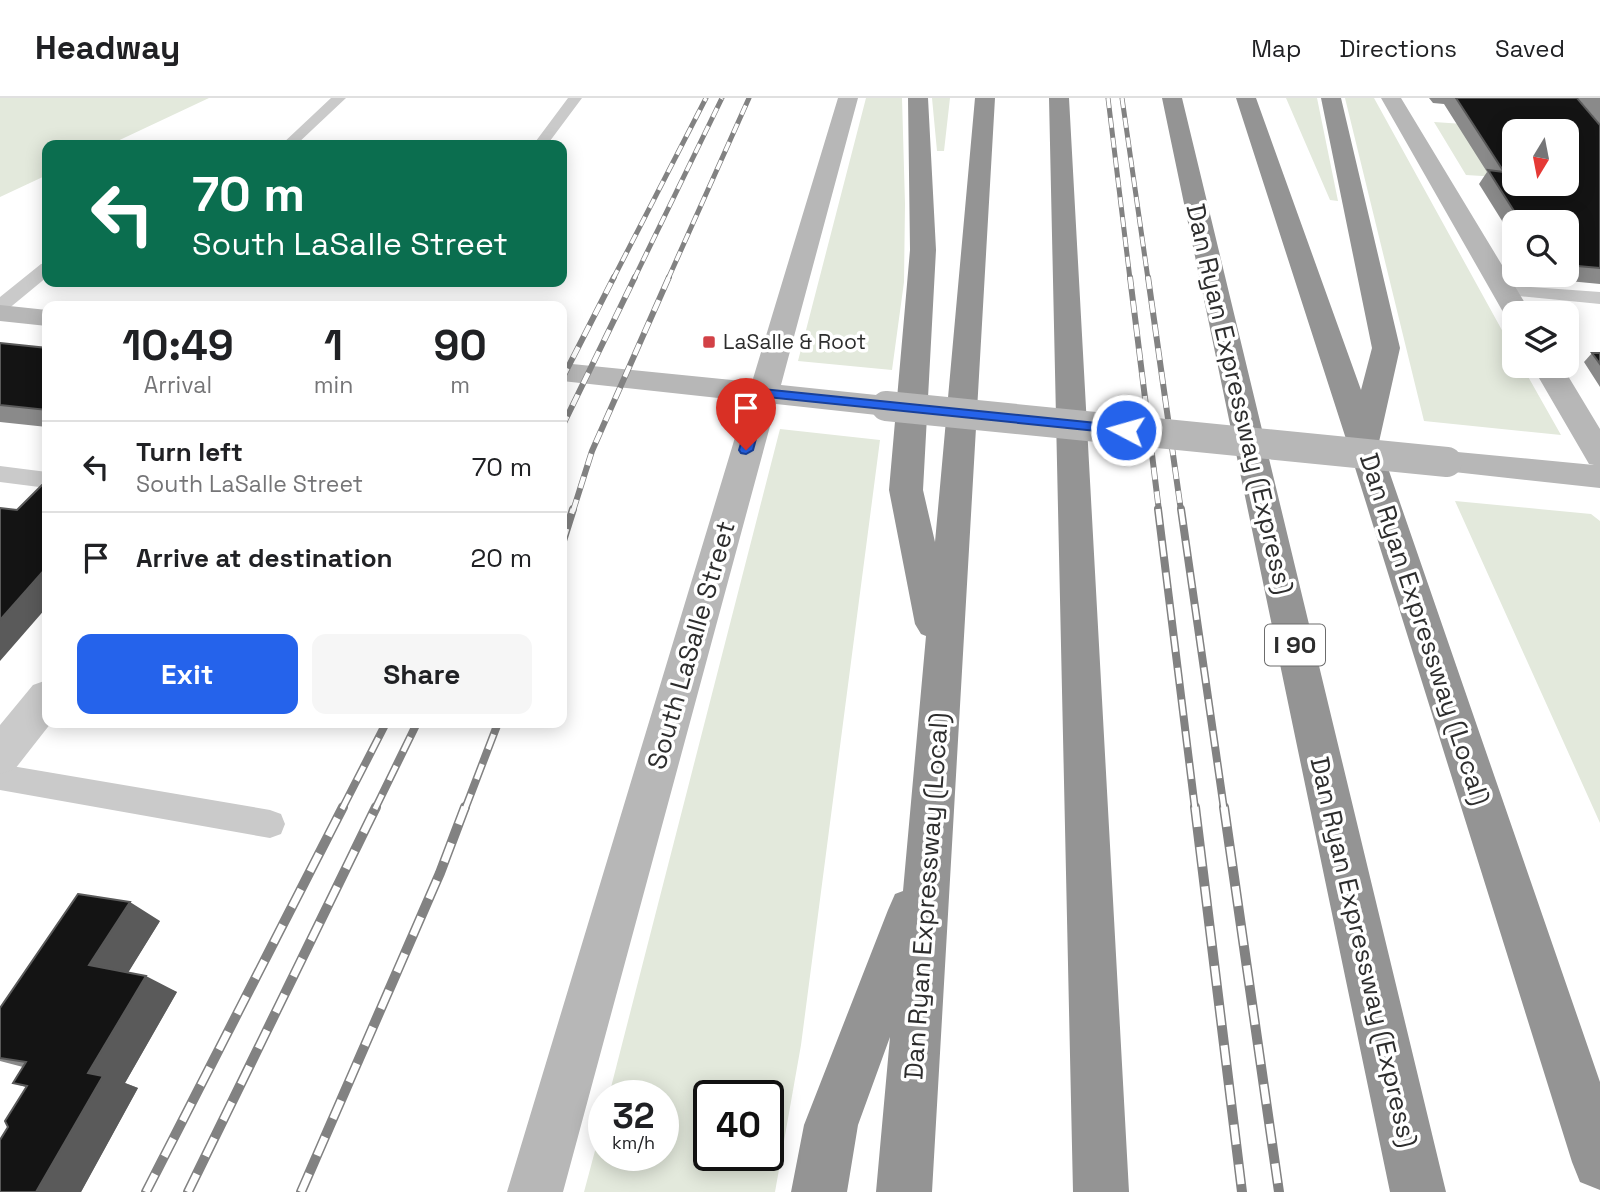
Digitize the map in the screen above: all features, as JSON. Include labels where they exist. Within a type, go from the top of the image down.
[{"type":"highway","points":[[918,98],[923,250],[906,490],[943,667]]},
{"type":"highway","name":"Dan Ryan Expressway (Local)","points":[[904,1192],[985,98]]},
{"type":"highway","points":[[1059,98],[1101,1192]]},
{"type":"highway","name":"Dan Ryan Expressway (Express)","points":[[1172,98],[1418,1192]]},
{"type":"highway","name":"Dan Ryan Expressway (Local)","points":[[1246,98],[1363,442],[1600,1162]]},
{"type":"highway","points":[[1331,98],[1386,348],[1363,442]]},
{"type":"highway","points":[[819,1192],[831,1125],[928,869]]},
{"type":"highway","points":[[1574,1086],[1600,1138]]},
{"type":"main road","name":"South LaSalle Street","points":[[535,1192],[848,98]]},
{"type":"main road","points":[[1391,98],[1510,301]]},
{"type":"main road","points":[[0,313],[42,317]]},
{"type":"main road","points":[[567,373],[1600,477]]},
{"type":"main road","points":[[1554,378],[1600,456]]},
{"type":"street","points":[[0,756],[42,703]]},
{"type":"lane","points":[[293,140],[339,98]]},
{"type":"lane","points":[[544,140],[575,98]]},
{"type":"lane","points":[[0,306],[42,272]]},
{"type":"lane","points":[[1503,290],[1600,298]]},
{"type":"lane","points":[[0,474],[42,479]]},
{"type":"lane","points":[[0,777],[270,824]]},
{"type":"shaded area","points":[[0,98],[209,98],[120,140],[42,140],[42,177],[0,197]]},
{"type":"shaded area","points":[[866,98],[902,98],[904,282],[892,370],[798,361]]},
{"type":"shaded area","points":[[932,98],[950,98],[944,151],[937,151]]},
{"type":"shaded area","points":[[1286,98],[1317,98],[1338,201],[1330,200]]},
{"type":"shaded area","points":[[1345,98],[1374,98],[1502,330],[1502,378],[1529,378],[1561,435],[1424,421]]},
{"type":"shaded area","points":[[1434,122],[1502,127],[1502,177],[1466,175]]},
{"type":"shaded area","points":[[780,429],[880,440],[801,1045],[784,1141],[784,1080],[693,1080],[693,1171],[779,1171],[775,1192],[584,1192],[590,1171],[679,1171],[679,1080],[613,1080]]},
{"type":"shaded area","points":[[1455,501],[1591,514],[1600,521],[1600,823]]},
{"type":"building","points":[[1456,98],[1577,98],[1600,125],[1600,268],[1579,266],[1579,210],[1513,210],[1504,196],[1579,196],[1579,119],[1502,119],[1502,169]]},
{"type":"building","points":[[1488,170],[1502,172],[1502,192]]},
{"type":"building","points":[[0,343],[42,347],[42,409],[0,405]]},
{"type":"building","points":[[1592,353],[1600,353],[1600,364]]},
{"type":"building","points":[[42,485],[42,573],[0,620],[0,508],[17,510]]},
{"type":"building","points":[[78,894],[130,902],[89,965],[146,976],[88,1073],[103,1076],[36,1192],[0,1192],[0,1140],[8,1127],[5,1121],[27,1086],[13,1083],[26,1062],[0,1058],[0,1008]]},
{"type":"railway","points":[[613,279],[706,98]]},
{"type":"railway","points":[[634,279],[722,98]]},
{"type":"railway","points":[[668,279],[749,98]]},
{"type":"railway","points":[[1108,98],[1130,279]]},
{"type":"railway","points":[[1122,98],[1148,279]]},
{"type":"railway","points":[[567,369],[614,277]]},
{"type":"railway","points":[[567,417],[635,277]]},
{"type":"railway","points":[[573,511],[592,451],[669,277]]},
{"type":"railway","points":[[1130,277],[1159,511]]},
{"type":"railway","points":[[1148,277],[1181,511]]},
{"type":"railway","points":[[567,528],[573,509]]},
{"type":"railway","points":[[1158,509],[1195,809]]},
{"type":"railway","points":[[1181,509],[1224,809]]},
{"type":"railway","points":[[342,809],[383,728]]},
{"type":"railway","points":[[375,809],[415,728]]},
{"type":"railway","points":[[465,809],[496,728]]},
{"type":"railway","points":[[146,1192],[343,807]]},
{"type":"railway","points":[[188,1192],[376,807]]},
{"type":"railway","points":[[301,1192],[440,873],[465,807]]},
{"type":"railway","points":[[1195,807],[1242,1192]]},
{"type":"railway","points":[[1224,807],[1279,1192]]},
{"type":"place","name":"LaSalle & Root","points":[[709,342]]},
{"type":"route","points":[[746,450],[762,393],[1126,430]]}]
